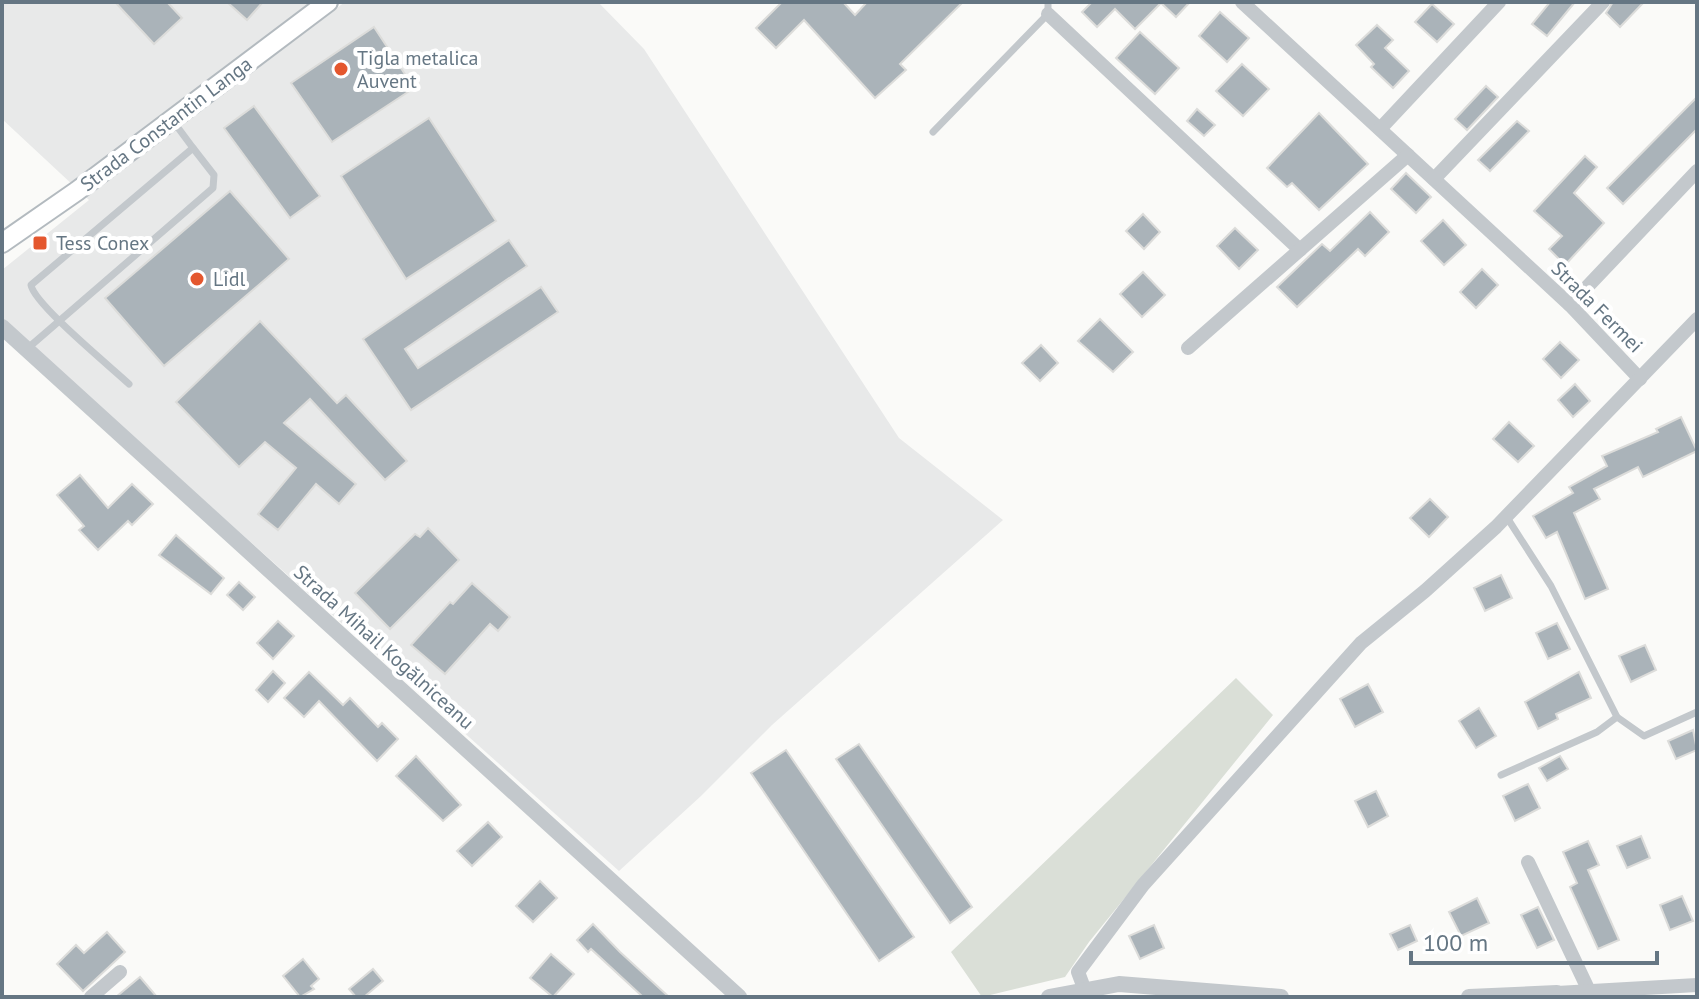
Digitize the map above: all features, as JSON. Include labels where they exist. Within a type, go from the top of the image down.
[{"type":"main road","name":"Strada Constantin Langa","points":[[2,243],[173,120],[328,2]]},
{"type":"street","name":"Strada Fermei","points":[[1084,988],[1078,972],[1143,885],[1227,795],[1273,736],[1361,643],[1425,591],[1506,516],[1640,379],[1570,305],[1242,2]]},
{"type":"street","points":[[1380,129],[1499,2]]},
{"type":"street","points":[[1434,179],[1603,2]]},
{"type":"street","points":[[1048,8],[1300,250]]},
{"type":"street","points":[[1188,348],[1408,155]]},
{"type":"street","points":[[1570,305],[1697,171]]},
{"type":"street","points":[[1640,379],[1697,319]]},
{"type":"street","name":"Strada Mihail Kogălniceanu","points":[[2,327],[739,997]]},
{"type":"street","points":[[1528,862],[1589,991]]},
{"type":"street","points":[[91,997],[120,972]]},
{"type":"street","points":[[1049,997],[1084,988],[1119,984],[1281,997]]},
{"type":"street","points":[[1469,997],[1560,995],[1697,985]]},
{"type":"lane","points":[[933,132],[1048,8]]},
{"type":"lane","points":[[26,350],[213,188],[214,175],[173,120]]},
{"type":"lane","points":[[129,384],[33,294],[31,285],[193,148]]},
{"type":"lane","points":[[1506,516],[1551,586],[1617,717],[1644,736],[1697,712]]},
{"type":"lane","points":[[1501,775],[1597,732],[1617,717]]},
{"type":"shaded area","points":[[2,2],[315,2],[330,13],[345,2],[598,2],[644,49],[899,438],[1003,520],[772,725],[619,871],[2,320],[2,270],[89,200],[2,119]]},
{"type":"shaded area","points":[[1236,678],[1273,715],[1089,942],[1065,977],[982,997],[951,952]]},
{"type":"building","points":[[115,2],[167,2],[182,18],[154,44]]},
{"type":"building","points":[[227,2],[263,2],[247,20]]},
{"type":"building","points":[[782,2],[843,2],[855,15],[867,2],[963,2],[900,64],[906,70],[875,98],[804,20],[776,48],[756,28]]},
{"type":"building","points":[[1092,2],[1190,2],[1176,17],[1161,3],[1135,29],[1115,9],[1097,27],[1082,12]]},
{"type":"building","points":[[1550,2],[1575,2],[1547,36],[1532,24]]},
{"type":"building","points":[[1613,2],[1644,2],[1620,27],[1606,13]]},
{"type":"building","points":[[1432,4],[1454,24],[1437,42],[1415,22]]},
{"type":"building","points":[[1220,12],[1249,38],[1227,62],[1199,36]]},
{"type":"building","points":[[1377,25],[1393,40],[1385,48],[1409,71],[1393,88],[1371,67],[1374,64],[1356,45]]},
{"type":"building","points":[[374,27],[414,88],[332,142],[291,83]]},
{"type":"building","points":[[1140,32],[1179,68],[1155,94],[1116,58]]},
{"type":"building","points":[[1242,64],[1269,89],[1243,116],[1216,91]]},
{"type":"building","points":[[1486,86],[1498,97],[1467,130],[1455,119]]},
{"type":"building","points":[[1697,97],[1697,129],[1623,204],[1607,188]]},
{"type":"building","points":[[254,106],[320,196],[290,218],[224,128]]},
{"type":"building","points":[[1197,109],[1215,125],[1204,136],[1187,121]]},
{"type":"building","points":[[1319,113],[1368,164],[1319,210],[1292,183],[1287,187],[1267,168]]},
{"type":"building","points":[[429,118],[496,221],[406,279],[341,176]]},
{"type":"building","points":[[1517,121],[1529,131],[1490,171],[1478,160]]},
{"type":"building","points":[[1585,156],[1597,167],[1574,193],[1604,223],[1565,265],[1549,249],[1562,236],[1534,211]]},
{"type":"building","points":[[1406,173],[1431,197],[1416,213],[1391,189]]},
{"type":"building","name":"Lidl","points":[[230,191],[289,259],[164,366],[105,298]]},
{"type":"building","points":[[1370,212],[1389,232],[1365,256],[1358,249],[1297,307],[1277,287],[1322,244],[1330,251]]},
{"type":"building","points":[[1143,214],[1160,232],[1144,249],[1126,231]]},
{"type":"building","points":[[1443,220],[1466,245],[1444,265],[1421,241]]},
{"type":"building","points":[[1235,228],[1258,250],[1239,269],[1217,246]]},
{"type":"building","points":[[509,240],[527,266],[405,349],[418,368],[541,287],[558,312],[411,410],[363,339]]},
{"type":"building","points":[[1482,269],[1498,285],[1476,308],[1460,292]]},
{"type":"building","points":[[1143,272],[1165,295],[1142,317],[1120,294]]},
{"type":"building","points":[[1100,319],[1133,352],[1113,372],[1078,341]]},
{"type":"building","points":[[260,321],[337,403],[346,395],[407,461],[385,480],[310,399],[284,423],[356,484],[339,504],[316,484],[278,530],[258,514],[296,468],[265,442],[239,467],[176,402]]},
{"type":"building","points":[[1560,342],[1579,360],[1561,378],[1543,359]]},
{"type":"building","points":[[1041,345],[1058,363],[1040,381],[1022,363]]},
{"type":"building","points":[[1575,384],[1590,401],[1573,417],[1558,400]]},
{"type":"building","points":[[1681,417],[1697,451],[1643,477],[1638,467],[1594,489],[1600,499],[1574,513],[1608,589],[1585,599],[1557,532],[1546,538],[1533,516],[1573,493],[1569,487],[1607,466],[1602,456],[1658,432],[1656,429]]},
{"type":"building","points":[[1509,422],[1534,446],[1518,462],[1493,439]]},
{"type":"building","points":[[80,475],[108,508],[132,484],[153,504],[132,525],[128,521],[98,550],[79,530],[84,526],[57,495]]},
{"type":"building","points":[[1430,499],[1448,517],[1429,537],[1410,518]]},
{"type":"building","points":[[428,528],[459,560],[390,629],[355,593],[415,534],[420,537]]},
{"type":"building","points":[[176,535],[224,578],[211,594],[159,555]]},
{"type":"building","points":[[1501,575],[1512,598],[1485,611],[1474,588]]},
{"type":"building","points":[[239,582],[255,597],[243,610],[227,595]]},
{"type":"building","points":[[472,583],[510,617],[498,631],[490,624],[445,674],[411,645]]},
{"type":"building","points":[[278,621],[294,636],[273,659],[257,643]]},
{"type":"building","points":[[1557,623],[1570,649],[1548,659],[1536,633]]},
{"type":"building","points":[[1645,645],[1656,670],[1631,682],[1619,656]]},
{"type":"building","points":[[273,671],[285,683],[268,702],[256,690]]},
{"type":"building","points":[[309,672],[343,705],[350,698],[378,727],[382,723],[398,739],[377,761],[319,701],[304,717],[284,698]]},
{"type":"building","points":[[1579,672],[1591,698],[1556,714],[1558,719],[1538,729],[1525,702]]},
{"type":"building","points":[[1368,684],[1383,712],[1355,727],[1340,699]]},
{"type":"building","points":[[1479,708],[1496,736],[1476,748],[1459,721]]},
{"type":"building","points":[[1693,730],[1697,750],[1676,759],[1668,741]]},
{"type":"building","points":[[859,744],[972,907],[950,923],[836,759]]},
{"type":"building","points":[[786,750],[914,937],[879,961],[751,773]]},
{"type":"building","points":[[416,756],[461,805],[443,821],[396,776]]},
{"type":"building","points":[[1560,756],[1568,769],[1547,781],[1539,768]]},
{"type":"building","points":[[1528,784],[1540,808],[1515,821],[1503,796]]},
{"type":"building","points":[[1376,791],[1388,816],[1368,827],[1355,801]]},
{"type":"building","points":[[488,822],[502,837],[472,866],[457,851]]},
{"type":"building","points":[[1641,836],[1650,858],[1627,868],[1617,846]]},
{"type":"building","points":[[1588,841],[1599,865],[1588,870],[1619,940],[1598,949],[1570,887],[1577,883],[1563,852]]},
{"type":"building","points":[[540,881],[557,898],[533,922],[516,906]]},
{"type":"building","points":[[1682,896],[1693,921],[1670,930],[1660,905]]},
{"type":"building","points":[[1477,898],[1489,923],[1461,936],[1449,912]]},
{"type":"building","points":[[1538,907],[1554,940],[1537,948],[1521,915]]},
{"type":"building","points":[[593,924],[669,997],[643,997],[591,949],[588,952],[577,940]]},
{"type":"building","points":[[1154,925],[1164,948],[1140,959],[1129,936]]},
{"type":"building","points":[[1410,925],[1417,941],[1398,950],[1390,934]]},
{"type":"building","points":[[107,932],[125,952],[83,991],[57,964],[76,945],[84,953]]},
{"type":"building","points":[[551,954],[574,974],[553,997],[530,978]]},
{"type":"building","points":[[303,959],[319,979],[311,986],[314,989],[300,997],[283,976]]},
{"type":"building","points":[[373,969],[383,981],[364,997],[356,997],[349,989]]},
{"type":"building","points":[[140,977],[157,997],[116,997]]},
{"type":"place","name":"Tigla metalica Auvent","points":[[341,69]]},
{"type":"place","name":"Tess Conex","points":[[40,243]]},
{"type":"place","name":"Lidl","points":[[197,279]]}]
